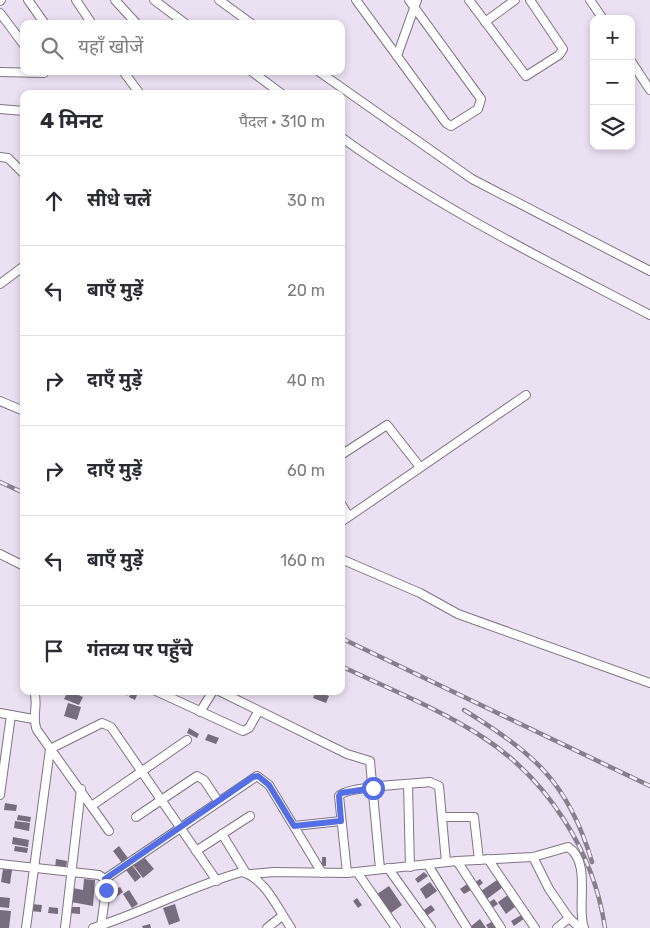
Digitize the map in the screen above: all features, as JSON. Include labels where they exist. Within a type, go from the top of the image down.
[{"type":"street","points":[[28,0],[43,20]]},
{"type":"street","points":[[76,0],[89,20]]},
{"type":"street","points":[[116,0],[134,20]]},
{"type":"street","points":[[154,0],[181,20]]},
{"type":"street","points":[[219,0],[246,20]]},
{"type":"street","points":[[356,0],[446,123],[454,124],[480,107],[482,103],[416,4],[410,0]]},
{"type":"street","points":[[469,0],[522,74],[528,75],[559,55],[563,49],[530,0]]},
{"type":"street","points":[[485,22],[515,0]]},
{"type":"street","points":[[590,0],[600,15]]},
{"type":"street","points":[[397,56],[416,4]]},
{"type":"street","points":[[0,13],[20,40]]},
{"type":"street","points":[[635,67],[650,90]]},
{"type":"street","points":[[0,72],[20,72]]},
{"type":"street","points":[[126,75],[137,90]]},
{"type":"street","points":[[256,75],[277,90]]},
{"type":"street","points":[[324,75],[472,179],[650,271]]},
{"type":"street","points":[[0,109],[20,111]]},
{"type":"street","points":[[345,140],[460,214],[650,316]]},
{"type":"street","points":[[0,157],[8,158],[20,170]]},
{"type":"street","points":[[0,284],[20,269]]},
{"type":"street","points":[[345,518],[526,394]]},
{"type":"street","points":[[0,401],[20,409]]},
{"type":"street","points":[[345,452],[387,425],[420,467]]},
{"type":"street","points":[[345,510],[348,515]]},
{"type":"street","points":[[0,554],[20,564]]},
{"type":"street","points":[[345,561],[420,593],[458,614],[650,683]]},
{"type":"street","points":[[35,695],[37,702],[33,719],[37,730],[93,805],[109,830]]},
{"type":"street","points":[[164,695],[243,731],[249,728],[258,712]]},
{"type":"street","points":[[200,712],[211,695]]},
{"type":"street","points":[[226,695],[347,754],[370,761],[384,869],[431,928]]},
{"type":"street","points":[[0,713],[33,719]]},
{"type":"street","points":[[0,795],[11,715]]},
{"type":"street","points":[[50,749],[105,723],[111,726],[217,880]]},
{"type":"street","points":[[93,805],[187,740]]},
{"type":"street","points":[[26,928],[32,868],[50,749]]},
{"type":"street","points":[[136,817],[198,776],[204,780],[218,801]]},
{"type":"street","points":[[105,879],[218,801],[258,776],[269,785],[322,873]]},
{"type":"street","points":[[347,873],[339,796],[341,793],[408,784],[430,782],[439,786],[446,862]]},
{"type":"street","points":[[408,784],[410,867]]},
{"type":"street","points":[[65,928],[81,789]]},
{"type":"street","points":[[196,852],[250,816]]},
{"type":"street","points":[[443,817],[474,817],[479,860]]},
{"type":"street","points":[[294,826],[341,821]]},
{"type":"street","points":[[222,834],[249,874],[265,888],[290,928]]},
{"type":"street","points":[[97,927],[144,911],[217,880],[242,872],[249,874],[274,872],[347,873],[457,861],[533,857],[564,847],[568,847],[573,851],[582,877],[579,927]]},
{"type":"street","points":[[533,857],[549,889],[569,918],[579,927]]},
{"type":"street","points":[[488,859],[535,928]]},
{"type":"street","points":[[457,861],[501,928]]},
{"type":"street","points":[[0,864],[89,873],[105,879]]},
{"type":"street","points":[[428,865],[467,928]]},
{"type":"street","points":[[357,872],[396,928]]},
{"type":"street","points":[[97,927],[106,890],[105,879]]},
{"type":"street","points":[[267,928],[282,916]]},
{"type":"street","points":[[557,928],[569,918]]},
{"type":"building","points":[[66,695],[83,697],[79,705],[64,699]]},
{"type":"building","points":[[130,695],[137,695],[135,700],[129,697]]},
{"type":"building","points":[[314,695],[329,696],[326,703],[313,698]]},
{"type":"building","points":[[68,703],[81,707],[77,720],[64,716]]},
{"type":"building","points":[[189,728],[199,734],[197,738],[187,733]]},
{"type":"building","points":[[208,734],[219,738],[216,744],[205,740]]},
{"type":"building","points":[[5,803],[17,805],[16,811],[4,810]]},
{"type":"building","points":[[18,815],[31,817],[30,822],[17,820]]},
{"type":"building","points":[[15,821],[30,823],[29,831],[14,828]]},
{"type":"building","points":[[13,837],[29,840],[28,847],[12,844]]},
{"type":"building","points":[[15,846],[28,848],[27,853],[14,851]]},
{"type":"building","points":[[119,846],[128,858],[122,863],[113,851]]},
{"type":"building","points":[[144,857],[154,869],[143,878],[133,865]]},
{"type":"building","points":[[322,857],[326,857],[326,866],[322,866]]},
{"type":"building","points":[[56,859],[67,861],[66,869],[55,868]]},
{"type":"building","points":[[132,865],[141,877],[135,882],[126,870]]},
{"type":"building","points":[[3,869],[12,870],[10,884],[1,882]]},
{"type":"building","points":[[424,872],[428,876],[418,883],[415,879]]},
{"type":"building","points":[[84,879],[95,880],[93,906],[71,902],[73,888],[83,890]]},
{"type":"building","points":[[480,879],[483,883],[475,889],[472,884]]},
{"type":"building","points":[[497,880],[503,887],[487,899],[481,891]]},
{"type":"building","points":[[430,882],[437,891],[426,899],[420,889]]},
{"type":"building","points":[[467,884],[471,890],[464,894],[460,889]]},
{"type":"building","points":[[389,886],[402,905],[391,913],[377,894]]},
{"type":"building","points":[[120,887],[123,892],[112,900],[108,894]]},
{"type":"building","points":[[129,890],[138,904],[132,908],[123,894]]},
{"type":"building","points":[[508,895],[516,906],[506,914],[498,902]]},
{"type":"building","points":[[0,897],[10,898],[9,908],[0,907]]},
{"type":"building","points":[[357,898],[362,905],[358,908],[353,901]]},
{"type":"building","points":[[494,899],[498,904],[492,908],[488,903]]},
{"type":"building","points":[[31,904],[42,905],[41,912],[30,911]]},
{"type":"building","points":[[175,904],[180,921],[169,925],[163,908]]},
{"type":"building","points":[[431,905],[435,910],[425,917],[421,912]]},
{"type":"building","points":[[49,907],[58,908],[58,914],[48,913]]},
{"type":"building","points":[[69,907],[80,907],[80,914],[69,913]]},
{"type":"building","points":[[0,910],[11,911],[9,928],[0,928]]},
{"type":"building","points":[[523,914],[525,918],[514,926],[511,921]]},
{"type":"building","points":[[480,919],[486,928],[470,927]]},
{"type":"building","points":[[493,921],[498,928],[488,928],[486,925]]},
{"type":"building","points":[[150,924],[151,928],[143,928],[142,926]]},
{"type":"railway","points":[[0,482],[20,491]]},
{"type":"railway","points":[[345,640],[650,786]]},
{"type":"railway","points":[[345,668],[432,709],[467,728],[507,755],[528,775],[548,797],[579,846],[599,900],[605,928]]},
{"type":"railway","points":[[464,710],[510,740],[545,772],[572,810],[592,862]]},
{"type":"route","points":[[106,890],[105,879],[253,777],[258,776],[269,785],[294,826],[341,821],[339,796],[341,793],[344,791],[373,788]]}]
